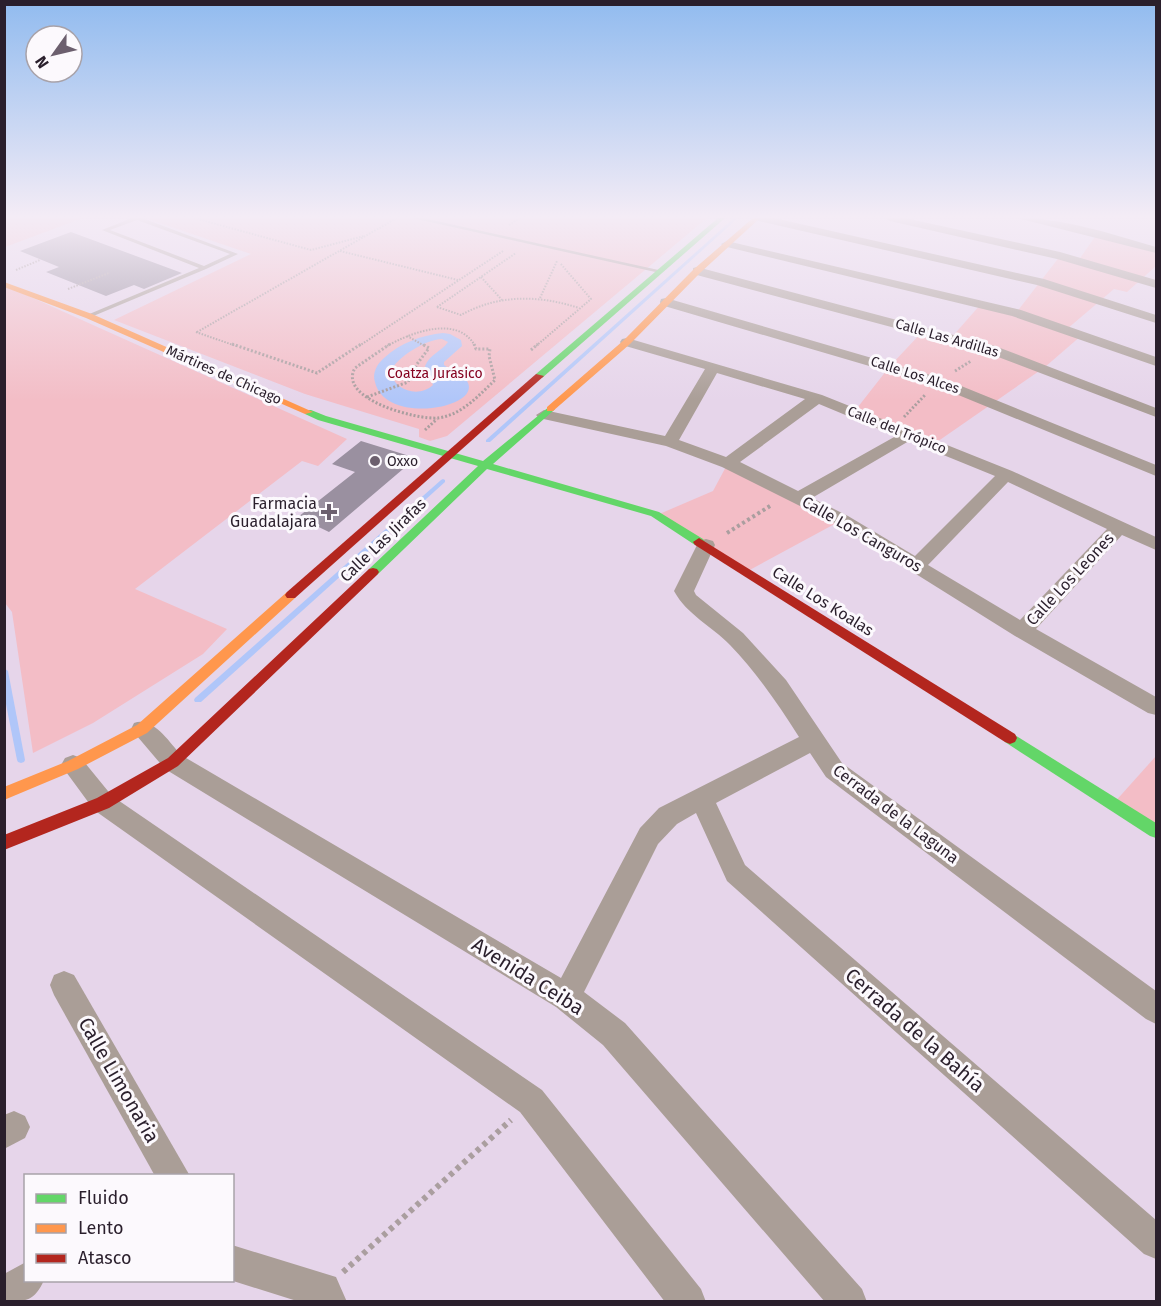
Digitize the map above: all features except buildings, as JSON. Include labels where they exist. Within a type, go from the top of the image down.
[{"type":"main road","name":"Calle Las Jirafas","points":[[4,794],[73,765],[142,729],[448,454],[651,279]]},
{"type":"main road","name":"Calle Las Jirafas","points":[[4,843],[103,803],[173,762],[485,465],[627,342],[688,279]]},
{"type":"main road","name":"Mártires de Chicago","points":[[4,284],[47,298],[322,418],[448,454]]},
{"type":"main road","name":"Calle Los Koalas","points":[[448,454],[654,514],[1156,831]]},
{"type":"street","name":"Calle Las Ardillas","points":[[726,279],[990,349],[1156,413]]},
{"type":"street","points":[[874,279],[1004,310],[1156,362]]},
{"type":"street","points":[[1027,279],[1156,320]]},
{"type":"street","points":[[1138,279],[1156,284]]},
{"type":"street","name":"Calle Los Alces","points":[[666,302],[939,382],[1156,471]]},
{"type":"street","name":"Calle del Trópico","points":[[627,342],[817,398],[893,427],[1006,475],[1156,544]]},
{"type":"street","points":[[670,442],[713,368]]},
{"type":"street","points":[[728,463],[817,398]]},
{"type":"street","name":"Calle Los Canguros","points":[[544,415],[670,442],[728,463],[795,496],[917,565],[1022,631],[1156,707]]},
{"type":"street","points":[[795,496],[909,434]]},
{"type":"street","points":[[917,565],[1006,475]]},
{"type":"street","name":"Calle Los Leones","points":[[1022,631],[1119,527]]},
{"type":"street","name":"Cerrada de la Laguna","points":[[706,545],[684,591],[689,600],[736,638],[778,686],[834,770],[1156,1009]]},
{"type":"street","name":"Avenida Ceiba","points":[[142,729],[173,762],[566,997],[614,1034],[849,1302]]},
{"type":"street","points":[[566,997],[649,837],[668,816],[814,740]]},
{"type":"street","points":[[73,765],[103,803],[531,1101],[688,1302]]},
{"type":"street","name":"Cerrada de la Bahía","points":[[701,798],[736,873],[1156,1242]]},
{"type":"street","name":"Calle Limonaria","points":[[64,985],[173,1174]]},
{"type":"street","points":[[234,1263],[326,1296]]},
{"type":"street","points":[[4,1297],[24,1282]]},
{"type":"lane","points":[[89,316],[178,279]]},
{"type":"path","points":[[47,298],[94,279]]},
{"type":"path","points":[[290,279],[196,332],[317,373],[458,280]]},
{"type":"path","points":[[454,279],[458,280]]},
{"type":"path","points":[[478,279],[437,307],[461,315],[481,305],[502,300],[540,298],[580,308]]},
{"type":"path","points":[[483,279],[502,300]]},
{"type":"path","points":[[540,298],[549,279]]},
{"type":"path","points":[[531,350],[591,299],[574,279]]},
{"type":"path","points":[[437,328],[453,329],[464,333],[471,338],[476,349],[490,349],[489,356],[495,380],[464,408],[438,418],[401,414],[366,398],[354,386],[352,379],[355,368],[406,335],[437,328]]},
{"type":"path","points":[[366,398],[408,382],[417,364],[429,350],[427,346],[406,335]]},
{"type":"path","points":[[893,427],[939,382],[990,349]]},
{"type":"path","points":[[706,545],[795,496]]},
{"type":"path","points":[[326,1296],[531,1101]]},
{"type":"green space","name":"Coatza Jurásico","points":[[199,279],[634,279],[447,436],[430,441],[419,437],[419,429],[305,394],[114,320]]},
{"type":"green space","points":[[1042,279],[1142,279],[1127,292],[1114,289],[1067,329],[1082,335],[1045,367],[934,444],[854,412],[890,366],[923,331],[951,338],[981,304],[1016,313]]},
{"type":"green space","points":[[4,285],[347,439],[318,466],[302,461],[135,589],[227,629],[203,654],[93,723],[33,753],[12,612],[5,603]]},
{"type":"green space","points":[[728,463],[842,520],[746,572],[657,515],[713,491]]},
{"type":"green space","points":[[1156,756],[1156,832],[1113,804]]},
{"type":"water","points":[[435,334],[450,334],[461,340],[462,346],[444,362],[444,365],[465,378],[468,391],[461,399],[448,405],[431,408],[413,408],[396,404],[383,396],[374,379],[379,363],[404,344]],"holes":[[[442,339],[448,342],[425,366],[433,385],[421,391],[408,391],[393,379],[390,372],[394,366],[413,350],[435,340]]]},
{"type":"waterway","points":[[488,441],[668,279]]},
{"type":"waterway","points":[[198,700],[443,481]]},
{"type":"waterway","points":[[4,671],[21,760]]},
{"type":"traffic: fast","points":[[539,376],[651,279]]},
{"type":"traffic: fast","points":[[373,572],[485,465],[550,409]]},
{"type":"traffic: fast","points":[[308,412],[322,418],[655,514],[699,542]]},
{"type":"traffic: fast","points":[[1010,738],[1156,831]]},
{"type":"traffic: slow","points":[[550,409],[627,342],[689,279]]},
{"type":"traffic: slow","points":[[4,284],[89,316],[308,412]]},
{"type":"traffic: slow","points":[[4,794],[73,765],[142,729],[291,595]]},
{"type":"traffic: jam","points":[[291,595],[539,376]]},
{"type":"traffic: jam","points":[[699,542],[1010,738]]},
{"type":"traffic: jam","points":[[4,843],[103,803],[173,762],[373,572]]},
{"type":"place","name":"Oxxo","points":[[375,461]]},
{"type":"place","name":"Farmacia Guadalajara","points":[[329,512]]}]
